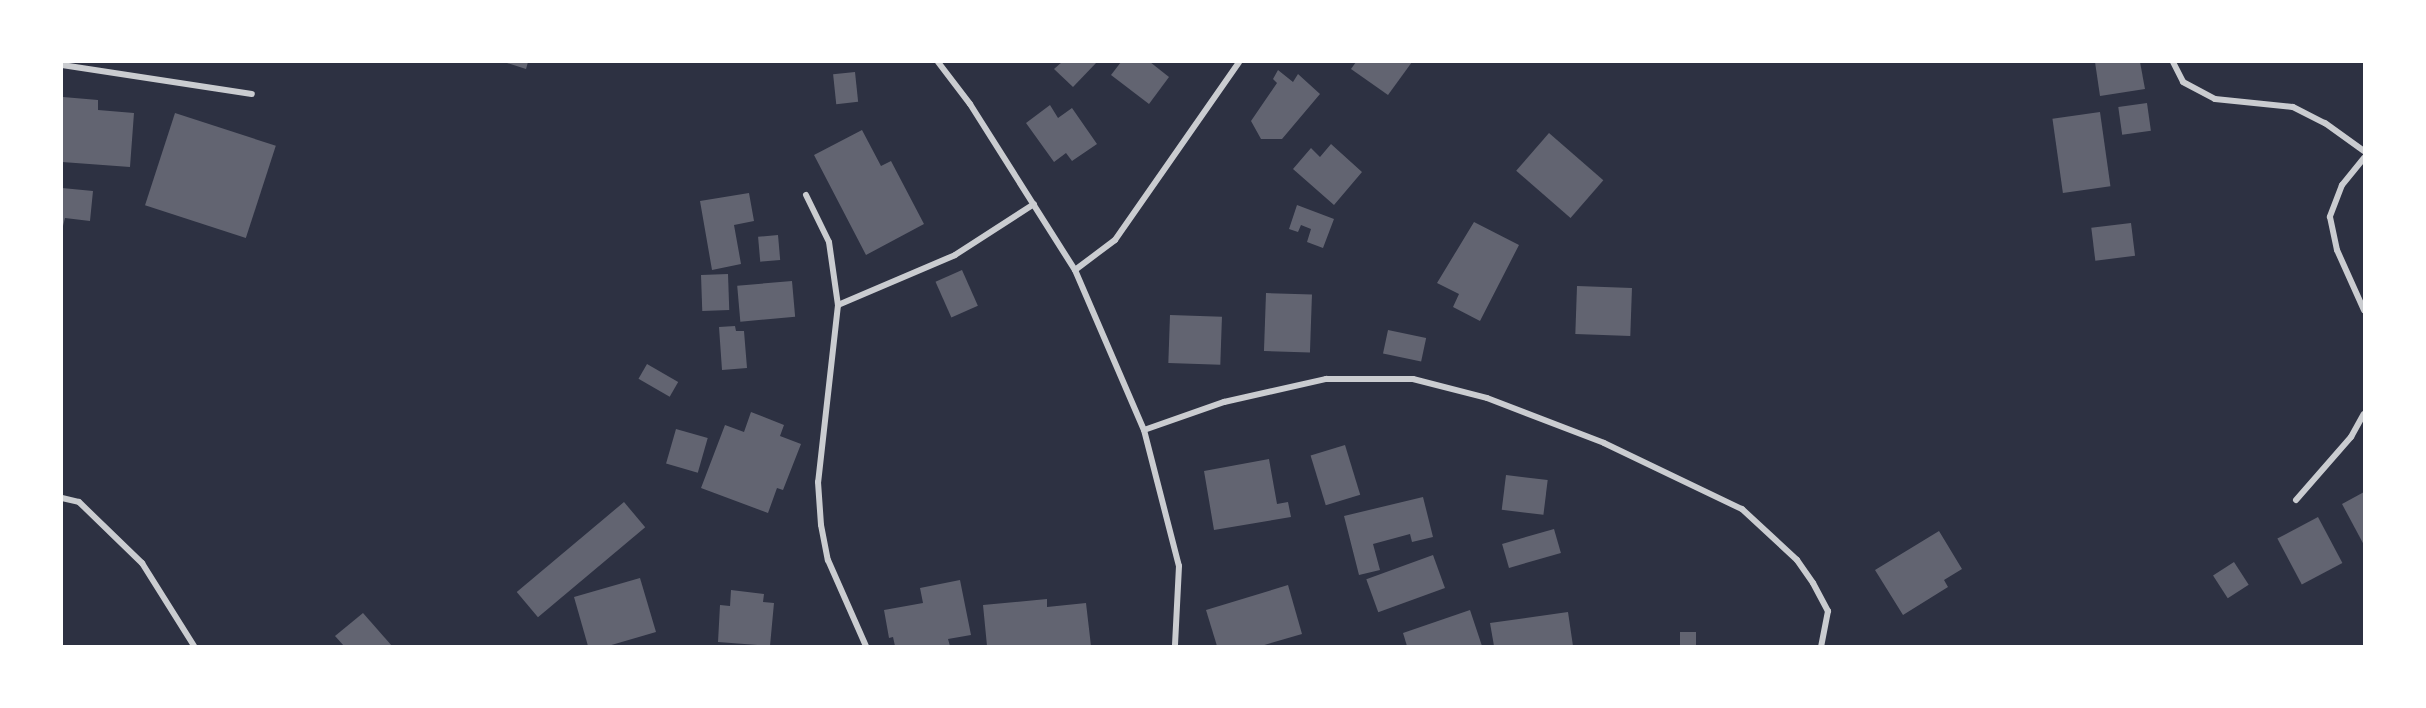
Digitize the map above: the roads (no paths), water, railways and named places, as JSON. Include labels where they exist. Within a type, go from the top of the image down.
[{"type":"street","points":[[938,62],[970,104],[1075,270],[1144,430],[1179,566],[1175,646]]},
{"type":"street","points":[[1075,270],[1115,240],[1239,62]]},
{"type":"street","points":[[2173,62],[2183,82],[2216,99],[2293,107],[2325,123],[2364,151]]},
{"type":"street","points":[[62,65],[252,94]]},
{"type":"street","points":[[2364,158],[2342,185],[2330,217],[2337,250],[2364,310]]},
{"type":"street","points":[[806,195],[829,242],[838,305],[818,482],[821,525],[828,560],[866,646]]},
{"type":"street","points":[[838,305],[955,255],[1034,204]]},
{"type":"street","points":[[1144,430],[1224,402],[1326,379],[1413,379],[1487,398],[1604,443],[1742,509],[1797,560],[1813,583],[1828,611],[1821,646]]},
{"type":"street","points":[[2296,500],[2351,437],[2364,414]]},
{"type":"street","points":[[62,498],[79,502],[142,563],[195,646]]}]
